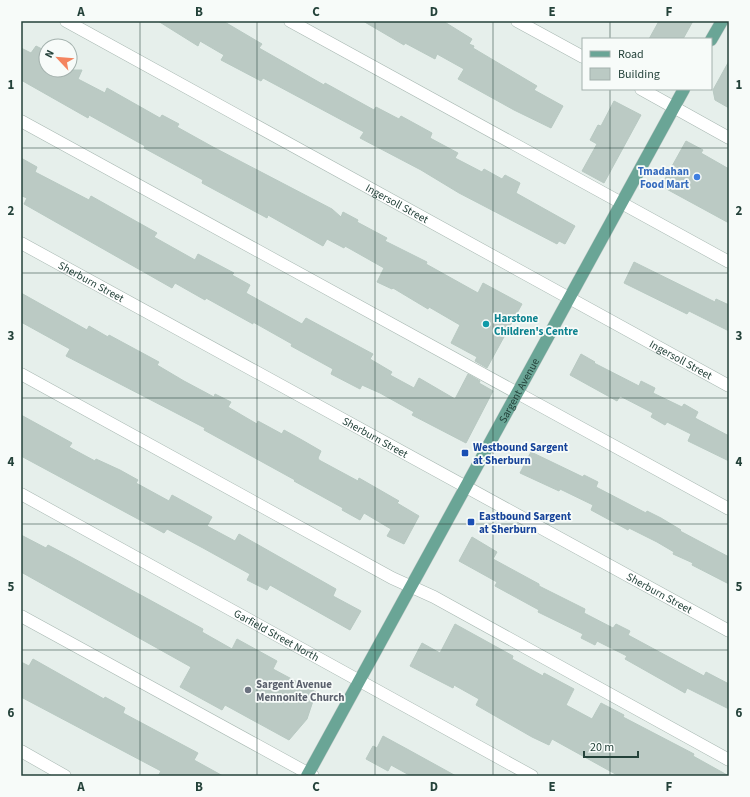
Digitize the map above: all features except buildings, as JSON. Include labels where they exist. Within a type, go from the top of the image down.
[{"type":"main road","points":[[712,38],[722,21]]},
{"type":"main road","name":"Sargent Avenue","points":[[309,775],[410,586],[466,488],[683,90]]},
{"type":"street","name":"Ingersoll Street","points":[[66,21],[729,386]]},
{"type":"street","points":[[290,21],[729,262]]},
{"type":"street","points":[[517,21],[582,56]]},
{"type":"street","points":[[643,90],[729,138]]},
{"type":"street","points":[[21,120],[729,509]]},
{"type":"street","name":"Sherburn Street","points":[[21,243],[729,631]]},
{"type":"street","points":[[21,374],[410,586],[440,600],[729,760]]},
{"type":"street","name":"Garfield Street North","points":[[21,494],[532,776]]},
{"type":"street","points":[[21,616],[309,775]]},
{"type":"street","points":[[21,751],[65,776]]},
{"type":"place","name":"Tmadahan Food Mart","points":[[697,177]]},
{"type":"place","name":"Harstone Children's Centre","points":[[486,324]]},
{"type":"place","name":"Westbound Sargent at Sherburn","points":[[465,453]]},
{"type":"place","name":"Eastbound Sargent at Sherburn","points":[[471,522]]},
{"type":"place","name":"Sargent Avenue Mennonite Church","points":[[248,690]]}]
